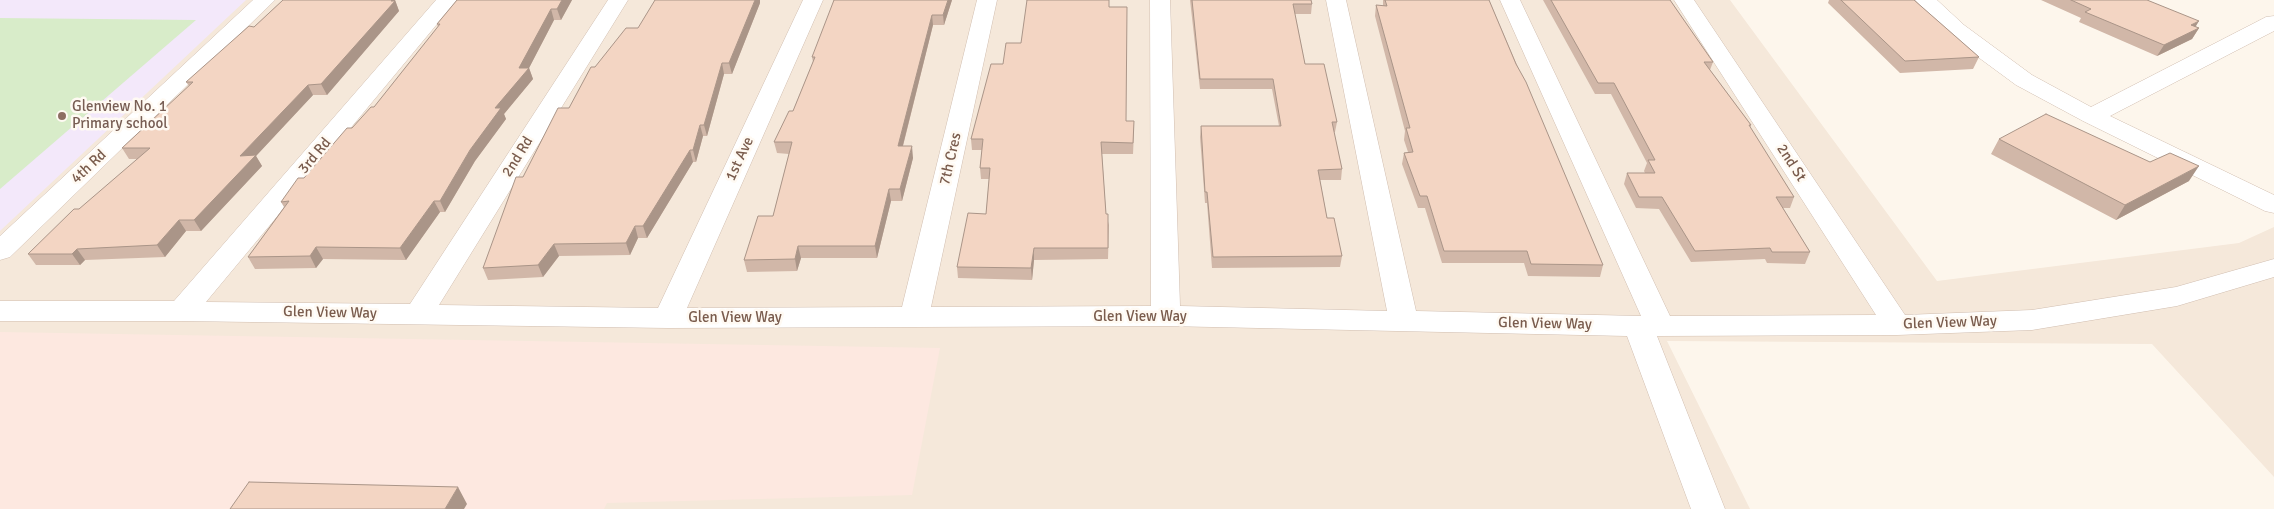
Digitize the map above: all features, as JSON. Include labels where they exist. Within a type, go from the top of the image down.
[{"type":"street","name":"4th Rd","points":[[0,251],[265,0]]},
{"type":"street","name":"3rd Rd","points":[[182,311],[447,0]]},
{"type":"street","name":"2nd Rd","points":[[418,315],[618,0]]},
{"type":"street","name":"1st Ave","points":[[668,318],[813,0]]},
{"type":"street","name":"7th Cres","points":[[914,318],[987,0]]},
{"type":"street","points":[[1160,0],[1166,316]]},
{"type":"street","points":[[1336,0],[1402,320]]},
{"type":"street","points":[[1510,0],[1649,326],[1708,509]]},
{"type":"street","name":"2nd St","points":[[1684,0],[1897,325]]},
{"type":"street","points":[[1925,0],[1956,30],[2024,80],[2091,116],[2274,204]]},
{"type":"street","points":[[2091,116],[2274,22]]},
{"type":"street","name":"Glen View Way","points":[[0,311],[182,311],[668,318],[1166,316],[1649,326],[1897,325],[2032,320],[2177,296],[2274,268]]},
{"type":"shaded area","points":[[0,0],[1730,0],[1937,281],[2239,243],[2274,227],[2274,477],[2152,344],[1667,341],[1750,509],[0,509]]},
{"type":"shaded area","name":"Glenview No. 1 Primary school","points":[[0,0],[246,0],[0,231]]},
{"type":"shaded area","points":[[0,332],[940,348],[912,495],[607,503],[604,509],[0,509]]},
{"type":"green space","points":[[0,18],[196,20],[0,189]]},
{"type":"building","points":[[283,0],[395,1],[321,84],[308,85],[240,156],[256,155],[194,220],[179,220],[157,245],[77,249],[72,254],[28,254],[74,209],[79,209],[150,148],[122,148],[193,82],[186,82],[249,26],[254,27]]},
{"type":"building","points":[[457,0],[562,0],[557,9],[551,9],[519,68],[529,68],[495,108],[501,108],[470,150],[440,201],[434,201],[400,248],[316,247],[310,256],[248,257],[289,201],[281,202],[298,178],[304,178],[347,128],[352,128],[371,107],[374,107]]},
{"type":"building","points":[[655,0],[755,0],[729,63],[722,63],[704,125],[700,125],[693,150],[690,150],[643,226],[635,226],[626,243],[554,244],[538,265],[483,268],[516,177],[523,177],[558,108],[569,108],[591,67],[595,67],[626,28],[638,28]]},
{"type":"building","points":[[834,0],[948,0],[943,15],[932,15],[898,146],[912,146],[900,189],[889,189],[875,246],[798,246],[795,259],[744,260],[758,216],[773,216],[792,142],[774,142],[789,111],[793,111],[815,57],[812,57]]},
{"type":"building","points":[[1027,0],[1109,0],[1109,7],[1127,7],[1126,121],[1134,121],[1133,143],[1101,142],[1106,214],[1108,214],[1108,248],[1034,248],[1031,268],[957,267],[968,213],[986,214],[990,168],[980,168],[983,139],[971,139],[991,64],[1003,64],[1006,43],[1021,43]]},
{"type":"building","points":[[1192,0],[1311,0],[1312,4],[1293,4],[1305,64],[1324,64],[1337,122],[1332,122],[1342,169],[1318,170],[1327,218],[1334,218],[1342,256],[1213,257],[1207,192],[1205,192],[1201,126],[1281,126],[1273,79],[1200,79]]},
{"type":"building","points":[[1385,0],[1489,0],[1516,64],[1526,82],[1603,265],[1531,264],[1527,251],[1444,251],[1427,196],[1420,196],[1404,153],[1413,152],[1406,128],[1410,128],[1376,5],[1387,6]]},
{"type":"building","points":[[1551,0],[1670,0],[1713,62],[1704,62],[1751,125],[1749,125],[1794,197],[1776,197],[1810,252],[1772,252],[1770,248],[1695,251],[1662,197],[1639,197],[1627,173],[1655,173],[1648,160],[1655,160],[1614,83],[1598,83]]},
{"type":"building","points":[[1841,0],[1914,0],[1979,57],[1905,61]]},
{"type":"building","points":[[2071,0],[2147,0],[2199,21],[2191,25],[2199,28],[2164,45],[2085,12],[2091,9]]},
{"type":"building","points":[[2046,114],[2150,162],[2170,153],[2199,166],[2125,205],[1999,139]]},
{"type":"building","points":[[249,482],[458,487],[445,509],[230,509]]},
{"type":"place","name":"Glenview No. 1 Primary school","points":[[62,116]]}]
